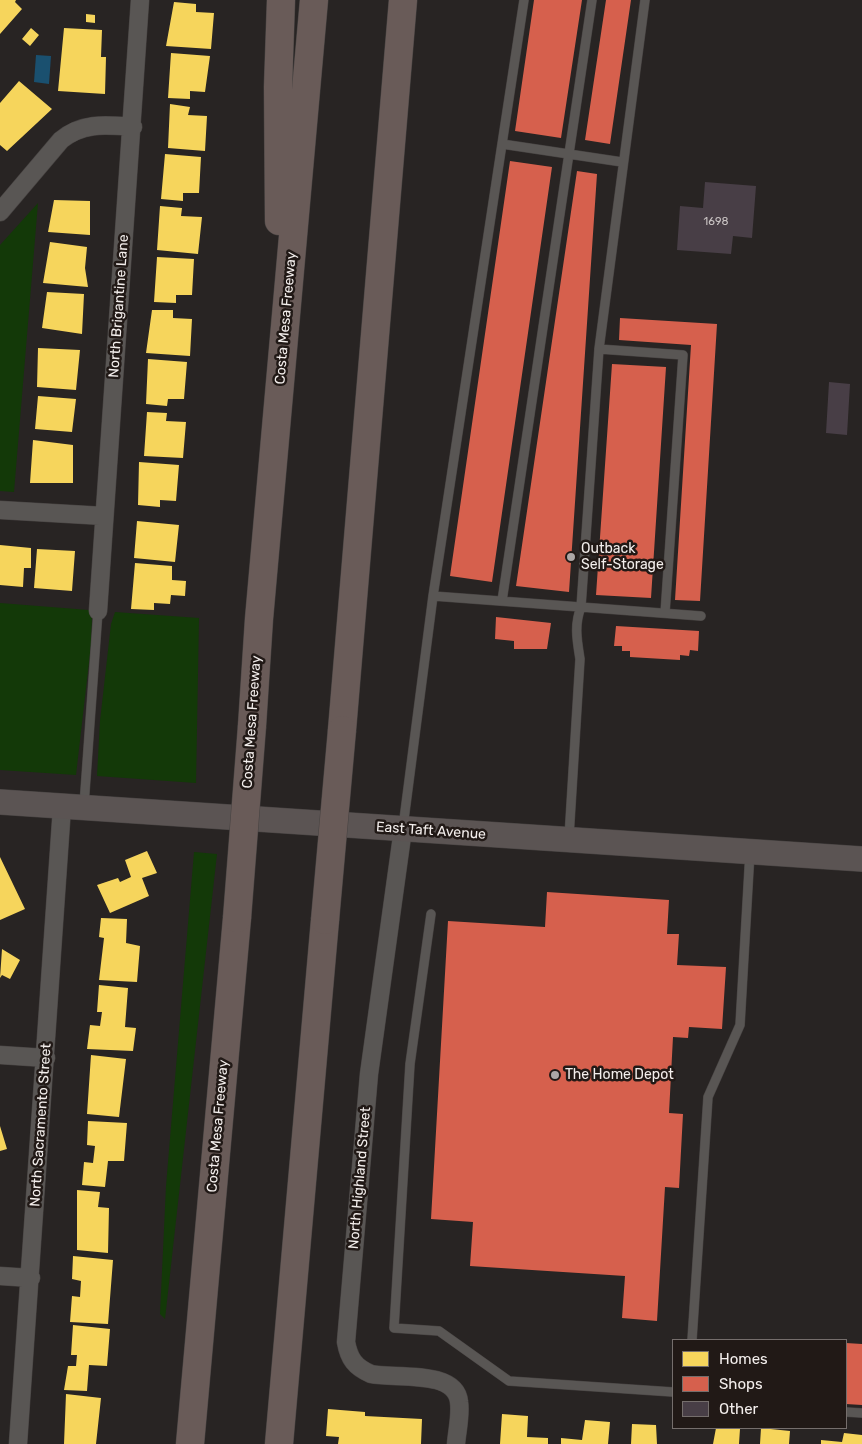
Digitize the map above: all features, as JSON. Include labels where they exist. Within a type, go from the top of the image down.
[{"type":"highway","points":[[279,389],[278,87],[281,0]]},
{"type":"highway","name":"Costa Mesa Freeway","points":[[190,1444],[237,918],[259,618],[314,0]]},
{"type":"highway","points":[[280,1444],[403,0]]},
{"type":"main road","name":"East Taft Avenue","points":[[0,802],[862,860]]},
{"type":"street","name":"North Brigantine Lane","points":[[98,611],[133,127],[140,0]]},
{"type":"street","points":[[0,212],[61,140],[71,132],[87,126],[133,127]]},
{"type":"street","points":[[0,510],[104,516]]},
{"type":"street","name":"North Sacramento Street","points":[[18,1444],[46,1058],[73,807]]},
{"type":"street","name":"North Highland Street","points":[[403,829],[369,1074],[346,1342],[350,1359],[362,1370],[371,1374],[434,1379],[451,1386],[457,1394],[459,1402],[456,1444]]},
{"type":"street","points":[[0,1055],[46,1058]]},
{"type":"street","points":[[0,1276],[31,1278]]},
{"type":"lane","points":[[403,829],[433,596],[524,0]]},
{"type":"lane","points":[[502,601],[592,0]]},
{"type":"lane","points":[[568,840],[580,658],[575,632],[576,618],[581,607],[599,349],[622,162],[645,0]]},
{"type":"lane","points":[[502,144],[622,162]]},
{"type":"lane","points":[[599,349],[683,355],[665,613]]},
{"type":"lane","points":[[433,596],[701,616]]},
{"type":"lane","points":[[73,807],[98,611]]},
{"type":"lane","points":[[692,1339],[708,1097],[740,1026],[750,852]]},
{"type":"lane","points":[[431,914],[410,1064],[394,1328],[439,1331],[509,1381],[672,1392]]},
{"type":"lane","points":[[847,1412],[862,1413]]},
{"type":"green space","points":[[38,203],[14,492],[0,491],[0,245]]},
{"type":"green space","points":[[0,603],[89,610],[92,617],[91,645],[76,775],[0,770]]},
{"type":"green space","points":[[115,612],[199,618],[196,783],[97,776],[100,721],[111,624]]},
{"type":"green space","points":[[194,852],[217,854],[165,1319],[160,1314],[166,1186]]},
{"type":"water","points":[[36,55],[51,56],[49,84],[34,82]]},
{"type":"building: Homes","points":[[0,0],[16,0],[15,2],[22,9],[0,34]]},
{"type":"building: Homes","points":[[174,2],[196,4],[196,12],[214,13],[211,49],[166,46]]},
{"type":"building: Homes","points":[[86,14],[95,15],[95,23],[86,22]]},
{"type":"building: Homes","points":[[31,28],[39,35],[30,46],[22,39]]},
{"type":"building: Homes","points":[[64,28],[102,30],[101,57],[106,57],[105,94],[58,91]]},
{"type":"building: Homes","points":[[171,53],[210,56],[205,92],[190,91],[190,99],[168,98]]},
{"type":"building: Homes","points":[[19,81],[52,109],[7,151],[0,145],[0,103]]},
{"type":"building: Homes","points":[[170,104],[190,107],[188,115],[207,116],[205,151],[168,148]]},
{"type":"building: Homes","points":[[165,154],[201,157],[199,193],[183,193],[183,201],[161,199]]},
{"type":"building: Homes","points":[[54,200],[90,201],[90,235],[48,232]]},
{"type":"building: Homes","points":[[160,206],[182,208],[181,216],[202,217],[198,254],[157,250]]},
{"type":"building: Homes","points":[[50,242],[87,247],[85,268],[88,287],[43,283]]},
{"type":"building: Homes","points":[[157,257],[194,259],[192,295],[176,295],[176,303],[154,302]]},
{"type":"building: Homes","points":[[47,292],[84,294],[82,334],[42,328]]},
{"type":"building: Homes","points":[[152,310],[173,310],[173,318],[192,319],[190,356],[146,353]]},
{"type":"building: Homes","points":[[38,348],[80,350],[76,390],[37,387]]},
{"type":"building: Homes","points":[[148,359],[187,362],[184,399],[168,399],[167,406],[146,404]]},
{"type":"building: Homes","points":[[38,396],[76,399],[72,432],[35,429]]},
{"type":"building: Homes","points":[[147,412],[167,413],[166,421],[186,422],[183,458],[144,456]]},
{"type":"building: Homes","points":[[33,440],[73,445],[73,483],[30,483]]},
{"type":"building: Homes","points":[[139,462],[179,465],[176,501],[160,500],[160,507],[138,505]]},
{"type":"building: Homes","points":[[137,521],[179,525],[175,562],[134,558]]},
{"type":"building: Homes","points":[[0,545],[31,548],[31,568],[24,568],[23,587],[0,585]]},
{"type":"building: Homes","points":[[37,549],[75,551],[72,591],[34,588]]},
{"type":"building: Homes","points":[[135,563],[172,566],[172,580],[186,581],[185,596],[171,595],[170,604],[154,603],[154,610],[131,609]]},
{"type":"building: Homes","points":[[147,851],[157,873],[142,878],[149,896],[110,913],[97,885],[118,878],[120,882],[131,877],[125,860]]},
{"type":"building: Homes","points":[[0,857],[25,909],[0,920]]},
{"type":"building: Homes","points":[[101,918],[127,919],[126,943],[140,946],[137,982],[99,980],[104,938],[99,937]]},
{"type":"building: Homes","points":[[2,949],[20,960],[10,979],[2,975],[0,978]]},
{"type":"building: Homes","points":[[99,985],[128,988],[125,1027],[136,1028],[133,1051],[87,1049],[90,1025],[100,1026],[102,1012],[97,1012]]},
{"type":"building: Homes","points":[[91,1055],[126,1059],[119,1117],[87,1114]]},
{"type":"building: Homes","points":[[88,1121],[127,1123],[124,1161],[108,1161],[105,1187],[82,1185],[84,1162],[93,1163],[95,1146],[87,1145]]},
{"type":"building: Homes","points":[[0,1126],[7,1149],[0,1151]]},
{"type":"building: Homes","points":[[77,1190],[100,1192],[98,1207],[109,1208],[108,1253],[77,1250]]},
{"type":"building: Homes","points":[[73,1256],[113,1260],[108,1324],[70,1322],[72,1296],[80,1297],[81,1281],[72,1279]]},
{"type":"building: Homes","points":[[73,1325],[110,1329],[107,1366],[89,1365],[87,1391],[64,1390],[68,1366],[76,1366],[77,1355],[71,1355]]},
{"type":"building: Homes","points":[[66,1394],[101,1398],[96,1444],[64,1444]]},
{"type":"building: Homes","points":[[328,1409],[365,1412],[365,1416],[422,1419],[421,1444],[338,1444],[339,1437],[326,1436]]},
{"type":"building: Homes","points":[[502,1414],[528,1416],[527,1437],[548,1438],[548,1444],[500,1444]]},
{"type":"building: Homes","points":[[585,1420],[610,1422],[608,1444],[561,1444],[561,1438],[582,1440]]},
{"type":"building: Homes","points":[[632,1424],[656,1425],[657,1444],[631,1444]]},
{"type":"building: Homes","points":[[716,1429],[740,1429],[739,1444],[713,1444]]},
{"type":"building: Homes","points":[[761,1429],[790,1431],[789,1444],[760,1444]]},
{"type":"building: Homes","points":[[844,1433],[862,1435],[862,1444],[821,1444],[821,1440],[842,1442]]},
{"type":"building: Shops","points":[[534,0],[582,0],[561,138],[515,131]]},
{"type":"building: Shops","points":[[606,0],[631,0],[610,144],[585,140]]},
{"type":"building: Shops","points":[[510,161],[552,167],[492,582],[450,576]]},
{"type":"building: Shops","points":[[577,171],[597,174],[569,592],[516,586]]},
{"type":"building: Shops","points":[[620,318],[717,324],[700,601],[675,600],[691,345],[619,340]]},
{"type":"building: Shops","points":[[612,364],[666,367],[651,598],[596,595]]},
{"type":"building: Shops","points":[[496,617],[551,623],[547,649],[514,649],[514,641],[495,639]]},
{"type":"building: Shops","points":[[616,626],[699,631],[698,651],[690,650],[689,656],[680,655],[680,660],[630,657],[630,651],[622,651],[622,646],[614,646]]},
{"type":"building: Shops","name":"The Home Depot","points":[[547,892],[669,900],[667,934],[679,934],[677,965],[726,967],[722,1029],[689,1027],[688,1038],[673,1037],[669,1113],[683,1114],[679,1188],[665,1187],[657,1321],[622,1318],[625,1276],[470,1266],[473,1222],[431,1219],[448,921],[545,927]]},
{"type":"building: Shops","points":[[847,1343],[862,1344],[862,1405],[847,1404]]},
{"type":"building: Other","points":[[705,182],[756,186],[752,238],[733,236],[731,254],[677,250],[680,206],[703,208]]},
{"type":"building: Other","points":[[829,382],[850,384],[847,435],[826,433]]},
{"type":"place","name":"Outback Self-Storage","points":[[571,557]]},
{"type":"place","name":"The Home Depot","points":[[555,1075]]}]
